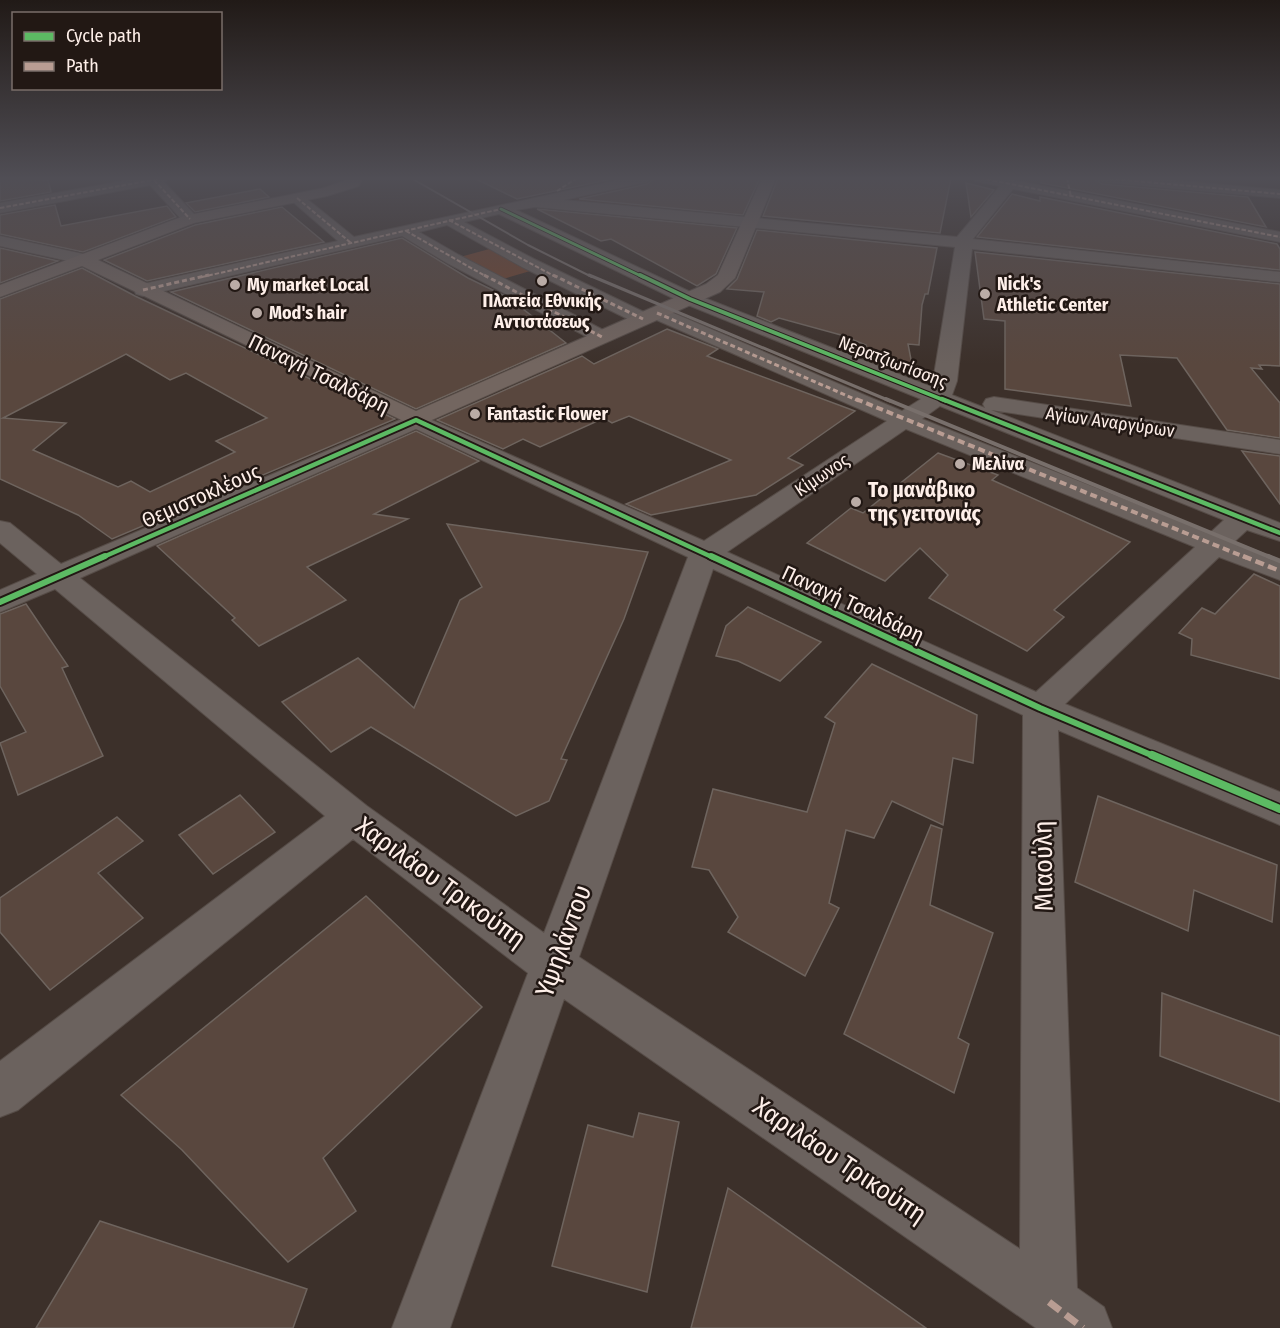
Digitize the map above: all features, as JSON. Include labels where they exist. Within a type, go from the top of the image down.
[{"type":"main road","points":[[0,291],[133,240]]},
{"type":"main road","name":"Θεμιστοκλέους","points":[[416,420],[714,288],[726,278],[743,240]]},
{"type":"main road","name":"Παναγή Τσαλδάρη","points":[[82,259],[416,420]]},
{"type":"street","points":[[0,240],[82,259]]},
{"type":"street","points":[[347,240],[351,243]]},
{"type":"street","points":[[143,290],[365,240]]},
{"type":"street","points":[[421,240],[602,337]]},
{"type":"street","points":[[486,240],[528,263],[657,313],[904,420],[1280,571]]},
{"type":"street","name":"Νερατζιωτίσσης","points":[[566,240],[690,299],[1280,532]]},
{"type":"street","points":[[934,240],[1280,277]]},
{"type":"street","points":[[940,396],[946,381],[965,240]]},
{"type":"street","name":"Κίμωνος","points":[[704,554],[940,396]]},
{"type":"street","name":"Αγίων Αναργύρων","points":[[940,396],[1280,447]]},
{"type":"street","name":"Παναγή Τσαλδάρη","points":[[416,420],[1040,708],[1280,809]]},
{"type":"street","name":"Θεμιστοκλέους","points":[[0,602],[416,420]]},
{"type":"street","points":[[1040,708],[1244,517]]},
{"type":"street","name":"Χαριλάου Τρικούπη","points":[[0,528],[353,817],[554,966],[1066,1315]]},
{"type":"street","name":"Υψηλάντου","points":[[421,1328],[704,554]]},
{"type":"street","name":"Μιαούλη","points":[[1040,708],[1066,1315]]},
{"type":"street","points":[[0,1092],[353,817]]},
{"type":"shaded area","points":[[493,248],[537,269],[503,279],[460,257]]},
{"type":"building","points":[[28,240],[115,240],[83,252]]},
{"type":"building","points":[[156,240],[322,240],[324,242],[147,281],[104,260]]},
{"type":"building","points":[[394,240],[405,240],[468,278],[509,298],[566,343],[416,409],[171,292]]},
{"type":"building","points":[[613,240],[732,240],[716,274],[697,286]]},
{"type":"building","points":[[753,240],[857,240],[937,248],[928,294],[925,294],[922,305],[919,345],[908,344],[913,370],[867,359],[866,345],[841,335],[779,318],[771,322],[757,316],[764,292],[727,289],[737,279]]},
{"type":"building","points":[[1004,240],[1257,240],[1277,244],[1280,249],[1280,270]]},
{"type":"building","points":[[0,248],[58,261],[0,283]]},
{"type":"building","points":[[975,252],[1280,284],[1280,366],[1259,365],[1262,369],[1251,368],[1280,403],[1280,438],[1227,430],[1177,358],[1120,355],[1131,406],[1005,389],[1005,321],[984,319]]},
{"type":"building","points":[[82,268],[135,296],[395,419],[112,539],[78,515],[0,479],[0,299]],"holes":[[[126,354],[170,380],[186,373],[267,418],[216,441],[235,452],[150,492],[131,481],[118,487],[33,450],[66,423],[3,418]]]},
{"type":"building","points":[[667,329],[718,349],[707,356],[855,411],[788,458],[803,465],[756,495],[651,515],[626,504],[731,460],[629,416],[612,423],[604,418],[540,447],[523,439],[503,449],[437,420],[582,356],[594,364]]},
{"type":"building","points":[[416,431],[479,461],[374,514],[408,519],[307,567],[346,600],[259,646],[232,620],[235,618],[157,546]]},
{"type":"building","points":[[1242,451],[1280,456],[1280,504]]},
{"type":"building","points":[[938,453],[998,475],[992,480],[1130,542],[1054,610],[1064,617],[1027,651],[929,598],[948,575],[920,548],[885,581],[807,543],[851,508],[863,513]]},
{"type":"building","points":[[447,524],[648,552],[624,619],[561,759],[567,760],[549,801],[516,816],[371,727],[331,752],[282,702],[358,658],[414,708],[460,600],[482,587]]},
{"type":"building","points":[[1254,574],[1280,586],[1280,679],[1191,655],[1192,639],[1179,633],[1202,608],[1215,614]]},
{"type":"building","points":[[26,604],[68,666],[62,668],[103,756],[18,795],[0,743],[26,732],[0,686],[0,614]]},
{"type":"building","points":[[748,607],[821,642],[780,681],[738,661],[716,656],[726,626]]},
{"type":"building","points":[[872,664],[977,715],[973,763],[953,758],[943,825],[892,801],[874,838],[846,830],[829,903],[839,908],[805,976],[728,932],[738,917],[709,870],[692,867],[713,789],[807,812],[835,723],[825,717]]},
{"type":"building","points":[[240,795],[275,832],[213,874],[179,835]]},
{"type":"building","points":[[1098,796],[1277,865],[1272,922],[1194,890],[1188,931],[1075,882]]},
{"type":"building","points":[[117,817],[143,841],[98,873],[143,918],[50,990],[0,932],[0,898]]},
{"type":"building","points":[[931,825],[942,829],[930,905],[993,933],[958,1038],[969,1044],[954,1093],[844,1034]]},
{"type":"building","points":[[366,896],[482,1007],[323,1158],[356,1211],[288,1262],[182,1150],[121,1095]]},
{"type":"building","points":[[1162,993],[1280,1036],[1280,1102],[1160,1056]]},
{"type":"building","points":[[639,1113],[679,1122],[647,1292],[552,1266],[588,1125],[633,1137]]},
{"type":"building","points":[[728,1188],[926,1328],[691,1328]]},
{"type":"building","points":[[100,1221],[307,1289],[293,1328],[36,1328]]},
{"type":"railway","points":[[519,240],[592,277]]},
{"type":"railway","points":[[589,275],[890,401]]},
{"type":"railway","points":[[886,399],[1272,558]]},
{"type":"railway","points":[[1268,556],[1280,561]]},
{"type":"marked path","points":[[347,240],[351,243]]},
{"type":"marked path","points":[[143,290],[364,240]]},
{"type":"marked path","points":[[421,240],[602,337]]},
{"type":"marked path","points":[[486,240],[643,319]]},
{"type":"marked path","points":[[657,313],[904,420],[1280,571]]},
{"type":"marked path","points":[[1049,1302],[1083,1328]]},
{"type":"cycle path","points":[[566,240],[690,299],[1280,533]]},
{"type":"cycle path","points":[[0,602],[416,420],[1040,708],[1280,809]]},
{"type":"place","name":"Πλατεία Εθνικής Αντιστάσεως","points":[[542,281]]},
{"type":"place","name":"My market Local","points":[[235,285]]},
{"type":"place","name":"Nick's Athletic Center","points":[[985,294]]},
{"type":"place","name":"Mod's hair","points":[[257,313]]},
{"type":"place","name":"Fantastic Flower","points":[[475,414]]},
{"type":"place","name":"Μελίνα","points":[[960,464]]},
{"type":"place","name":"Το μανάβικο της γειτονιάς","points":[[856,502]]}]
